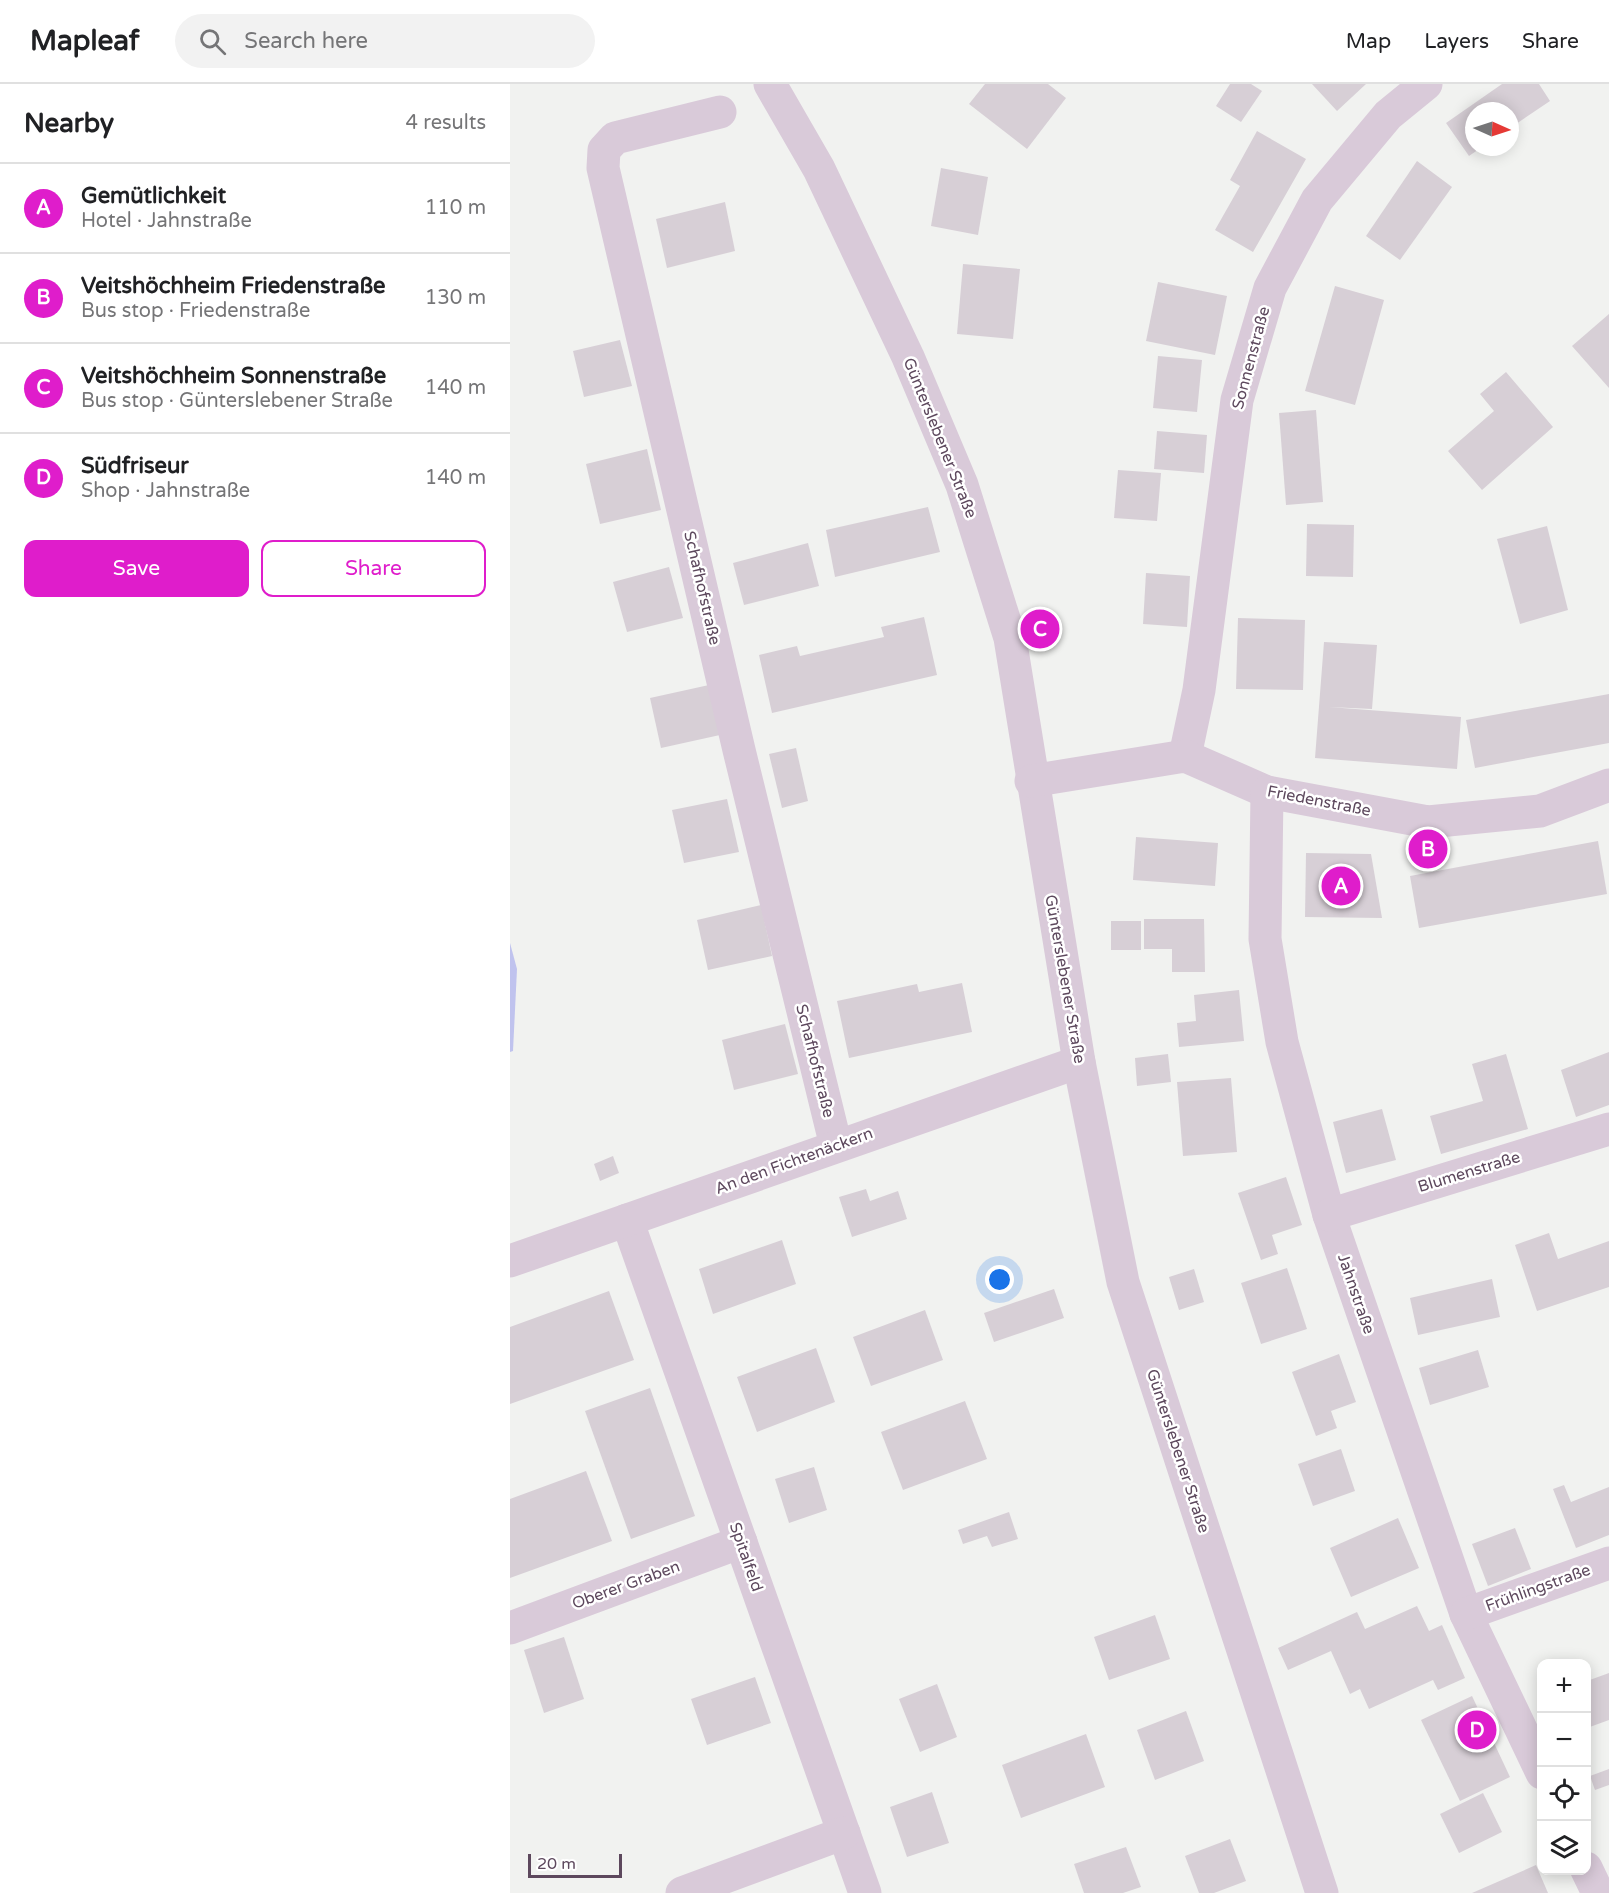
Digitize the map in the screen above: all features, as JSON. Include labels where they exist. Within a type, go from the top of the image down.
[{"type":"street","name":"Sonnenstraße","points":[[1185,756],[1199,690],[1237,400],[1270,288],[1317,200],[1388,115],[1426,84]]},
{"type":"street","name":"Günterslebener Straße","points":[[771,85],[819,169],[908,357],[962,484],[1010,638],[1031,781],[1078,1062],[1123,1282],[1322,1893]]},
{"type":"street","name":"Schafhofstraße","points":[[720,112],[615,138],[604,150],[603,168],[836,1146]]},
{"type":"street","points":[[1031,781],[1185,756]]},
{"type":"street","name":"Friedenstraße","points":[[1185,756],[1267,792],[1428,822],[1540,811],[1608,789]]},
{"type":"street","name":"Jahnstraße","points":[[1267,792],[1266,939],[1282,1042],[1329,1215],[1466,1614],[1539,1767]]},
{"type":"street","name":"An den Fichtenäckern","points":[[510,1261],[1078,1062]]},
{"type":"street","name":"Blumenstraße","points":[[1329,1215],[1609,1129]]},
{"type":"street","name":"Spitalfeld","points":[[627,1220],[865,1893]]},
{"type":"street","name":"Oberer Graben","points":[[510,1628],[741,1542]]},
{"type":"street","name":"Frühlingstraße","points":[[1466,1614],[1609,1563]]},
{"type":"street","points":[[682,1893],[844,1833]]},
{"type":"street","points":[[1590,1875],[1598,1893]]},
{"type":"shaded area","points":[[510,943],[517,969],[513,1051],[510,1052]]},
{"type":"building","points":[[985,84],[1048,84],[1066,98],[1027,149],[969,104]]},
{"type":"building","points":[[1230,84],[1251,84],[1262,91],[1241,122],[1216,106]]},
{"type":"building","points":[[1312,84],[1366,84],[1337,111]]},
{"type":"building","points":[[1502,84],[1539,84],[1550,101],[1519,122],[1519,102],[1476,102]]},
{"type":"building","points":[[1465,110],[1465,150],[1446,123]]},
{"type":"building","points":[[1257,131],[1306,159],[1253,252],[1215,230],[1240,186],[1230,180]]},
{"type":"building","points":[[1417,161],[1452,187],[1400,260],[1366,236]]},
{"type":"building","points":[[941,168],[988,177],[978,235],[931,226]]},
{"type":"building","points":[[725,202],[735,251],[667,268],[656,219]]},
{"type":"building","points":[[963,264],[1020,269],[1013,339],[957,334]]},
{"type":"building","points":[[1158,282],[1227,296],[1215,355],[1146,341]]},
{"type":"building","points":[[1335,286],[1384,300],[1355,405],[1305,391]]},
{"type":"building","points":[[1609,314],[1609,388],[1572,346]]},
{"type":"building","points":[[620,340],[632,386],[584,397],[573,351]]},
{"type":"building","points":[[1158,356],[1202,360],[1197,412],[1153,408]]},
{"type":"building","points":[[1506,372],[1553,427],[1482,490],[1448,451],[1494,411],[1480,394]]},
{"type":"building","points":[[1316,410],[1323,502],[1286,505],[1279,413]]},
{"type":"building","points":[[1157,431],[1207,435],[1204,473],[1154,469]]},
{"type":"building","points":[[647,449],[661,510],[600,524],[586,464]]},
{"type":"building","points":[[1118,470],[1161,473],[1157,521],[1114,518]]},
{"type":"building","points":[[928,507],[940,552],[835,577],[826,530]]},
{"type":"building","points":[[1307,524],[1354,525],[1353,577],[1306,576]]},
{"type":"building","points":[[1547,526],[1568,610],[1520,624],[1497,539]]},
{"type":"building","points":[[808,543],[819,586],[744,605],[733,563]]},
{"type":"building","points":[[669,567],[683,618],[627,632],[613,582]]},
{"type":"building","points":[[1146,573],[1190,576],[1187,627],[1143,624]]},
{"type":"building","points":[[924,617],[937,675],[772,713],[759,655],[797,646],[800,656],[884,637],[881,627]]},
{"type":"building","points":[[1238,618],[1305,620],[1303,690],[1236,689]]},
{"type":"building","points":[[1324,642],[1377,645],[1372,709],[1329,707],[1461,717],[1457,769],[1315,758]]},
{"type":"building","points":[[709,685],[720,735],[661,748],[650,698]]},
{"type":"building","points":[[1609,694],[1609,743],[1475,768],[1466,720]]},
{"type":"building","points":[[796,748],[808,801],[782,808],[769,754]]},
{"type":"building","points":[[727,799],[739,852],[684,863],[672,810]]},
{"type":"building","points":[[1136,837],[1218,843],[1215,886],[1133,880]]},
{"type":"building","points":[[1598,841],[1607,894],[1419,928],[1410,876]]},
{"type":"building","points":[[1306,853],[1371,854],[1382,918],[1305,917]]},
{"type":"building","points":[[761,905],[772,956],[708,970],[697,920]]},
{"type":"building","points":[[1144,919],[1204,919],[1205,972],[1172,972],[1172,949],[1144,949]]},
{"type":"building","points":[[1111,921],[1141,921],[1141,950],[1111,950]]},
{"type":"building","points":[[962,983],[972,1032],[849,1058],[837,1001],[917,984],[919,992]]},
{"type":"building","points":[[1239,990],[1244,1041],[1179,1047],[1177,1023],[1196,1021],[1194,995]]},
{"type":"building","points":[[785,1024],[798,1074],[734,1090],[722,1040]]},
{"type":"building","points":[[1609,1052],[1609,1105],[1576,1117],[1561,1070]]},
{"type":"building","points":[[1168,1054],[1171,1082],[1137,1086],[1135,1058]]},
{"type":"building","points":[[1506,1054],[1528,1129],[1441,1154],[1430,1116],[1483,1101],[1472,1064]]},
{"type":"building","points":[[1231,1078],[1237,1152],[1183,1156],[1177,1082]]},
{"type":"building","points":[[1382,1109],[1396,1160],[1346,1173],[1333,1122]]},
{"type":"building","points":[[613,1156],[619,1173],[600,1181],[594,1164]]},
{"type":"building","points":[[1286,1177],[1302,1225],[1272,1235],[1278,1254],[1261,1260],[1238,1193]]},
{"type":"building","points":[[866,1189],[870,1201],[898,1191],[907,1219],[852,1237],[839,1197]]},
{"type":"building","points":[[1549,1233],[1558,1259],[1609,1241],[1609,1287],[1537,1311],[1515,1245]]},
{"type":"building","points":[[782,1240],[796,1284],[713,1314],[699,1269]]},
{"type":"building","points":[[1287,1268],[1307,1329],[1261,1344],[1241,1283]]},
{"type":"building","points":[[1194,1269],[1204,1302],[1179,1310],[1169,1277]]},
{"type":"building","points":[[1492,1279],[1500,1317],[1418,1335],[1410,1298]]},
{"type":"building","points":[[1054,1289],[1064,1318],[994,1342],[984,1313]]},
{"type":"building","points":[[609,1291],[634,1360],[510,1404],[510,1327]]},
{"type":"building","points":[[925,1310],[943,1360],[871,1386],[853,1337]]},
{"type":"building","points":[[816,1348],[835,1402],[757,1432],[737,1377]]},
{"type":"building","points":[[1478,1350],[1489,1387],[1430,1405],[1419,1368]]},
{"type":"building","points":[[1339,1354],[1356,1402],[1331,1411],[1337,1428],[1316,1436],[1292,1372]]},
{"type":"building","points":[[650,1388],[695,1516],[631,1539],[585,1411]]},
{"type":"building","points":[[965,1401],[987,1459],[903,1490],[881,1432]]},
{"type":"building","points":[[1341,1449],[1355,1491],[1313,1506],[1298,1464]]},
{"type":"building","points":[[814,1467],[827,1510],[789,1523],[775,1479]]},
{"type":"building","points":[[586,1471],[612,1541],[510,1578],[510,1499]]},
{"type":"building","points":[[1564,1485],[1571,1502],[1609,1487],[1609,1535],[1576,1548],[1553,1489]]},
{"type":"building","points":[[1009,1512],[1018,1539],[992,1547],[987,1536],[963,1544],[958,1530]]},
{"type":"building","points":[[1398,1518],[1419,1568],[1351,1597],[1330,1548]]},
{"type":"building","points":[[1515,1528],[1531,1569],[1488,1586],[1472,1544]]},
{"type":"building","points":[[1417,1606],[1429,1631],[1442,1625],[1465,1678],[1438,1690],[1433,1680],[1369,1709],[1360,1689],[1350,1694],[1331,1651],[1288,1670],[1278,1648],[1357,1612],[1365,1629]]},
{"type":"building","points":[[1155,1615],[1170,1659],[1109,1680],[1094,1637]]},
{"type":"building","points":[[564,1637],[584,1699],[544,1713],[524,1650]]},
{"type":"building","points":[[1609,1673],[1609,1720],[1591,1727],[1591,1713],[1591,1680]]},
{"type":"building","points":[[755,1677],[771,1723],[707,1745],[691,1699]]},
{"type":"building","points":[[937,1684],[957,1737],[920,1752],[899,1699]]},
{"type":"building","points":[[1472,1696],[1510,1777],[1460,1801],[1421,1720]]},
{"type":"building","points":[[1186,1711],[1204,1761],[1155,1780],[1137,1730]]},
{"type":"building","points":[[1086,1734],[1105,1787],[1021,1818],[1002,1765]]},
{"type":"building","points":[[1609,1769],[1609,1785],[1595,1790],[1591,1776]]},
{"type":"building","points":[[932,1792],[949,1843],[907,1857],[890,1807]]},
{"type":"building","points":[[1483,1793],[1502,1832],[1459,1853],[1440,1814]]},
{"type":"building","points":[[1230,1839],[1246,1881],[1214,1893],[1199,1893],[1185,1856]]},
{"type":"building","points":[[1126,1847],[1141,1887],[1123,1893],[1084,1893],[1074,1864]]},
{"type":"building","points":[[1536,1865],[1537,1875],[1540,1875],[1548,1893],[1472,1893]]},
{"type":"place","name":"Veitshöchheim Sonnenstraße","points":[[1040,629]]},
{"type":"place","name":"Veitshöchheim Friedenstraße","points":[[1428,849]]},
{"type":"place","name":"Gemütlichkeit","points":[[1341,886]]},
{"type":"place","name":"Südfriseur","points":[[1477,1730]]}]
